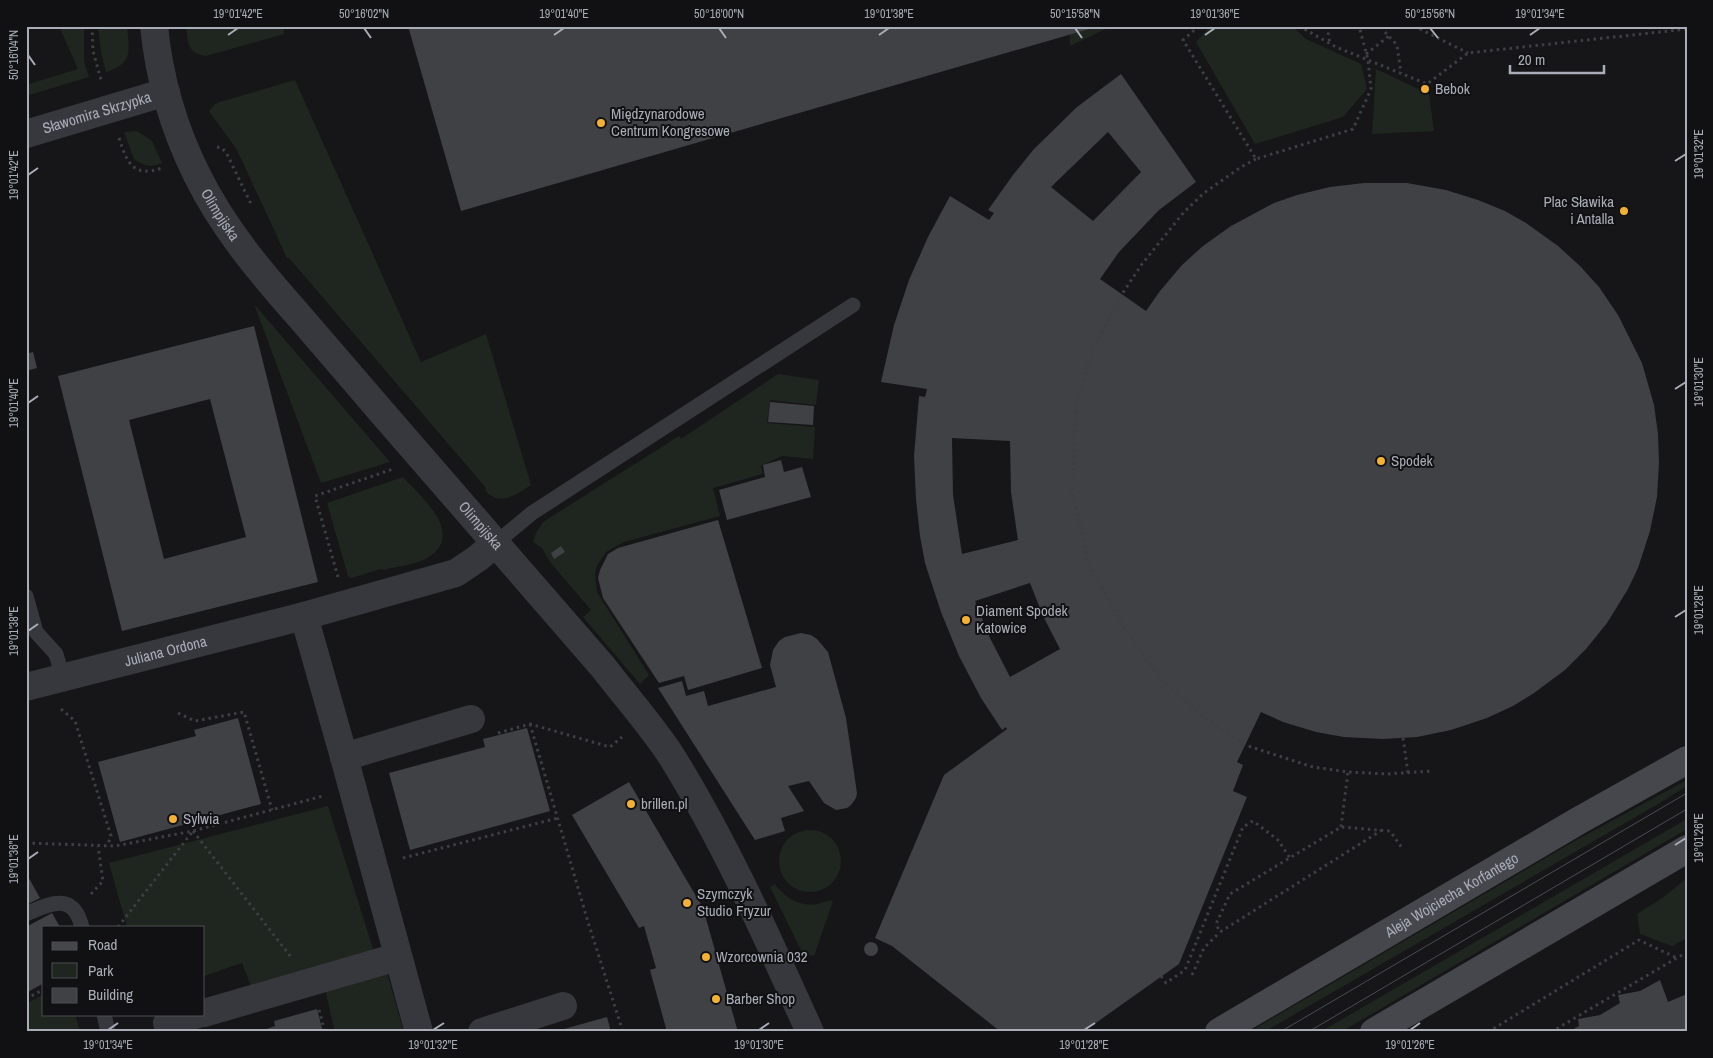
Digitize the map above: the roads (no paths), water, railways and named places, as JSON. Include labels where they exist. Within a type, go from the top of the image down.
[{"type":"main road","name":"Aleja Wojciecha Korfantego","points":[[1219,1032],[1578,821],[1687,760]]},
{"type":"main road","points":[[1374,1032],[1687,849]]},
{"type":"street","name":"Olimpijska","points":[[154,26],[166,92],[180,135],[197,176],[215,209],[236,240],[286,302],[603,667],[671,756],[722,847],[783,971],[810,1032]]},
{"type":"street","name":"Sławomira Skrzypka","points":[[26,134],[166,92]]},
{"type":"street","name":"Juliana Ordona","points":[[26,687],[304,616],[456,573],[496,543]]},
{"type":"street","points":[[304,616],[418,1032]]},
{"type":"street","points":[[344,757],[471,720]]},
{"type":"street","points":[[205,1013],[397,957]]},
{"type":"street","points":[[482,1032],[562,1006]]},
{"type":"street","points":[[167,1023],[191,1016]]},
{"type":"lane","points":[[496,543],[532,513],[853,305]]},
{"type":"lane","points":[[26,596],[36,632],[56,654],[63,678]]},
{"type":"lane","points":[[26,914],[48,904],[57,902],[68,904],[76,911],[82,926]]},
{"type":"lane","points":[[104,1016],[108,1032]]},
{"type":"tram line","points":[[1280,1032],[1687,793]]},
{"type":"tram line","points":[[1308,1032],[1687,809]]},
{"type":"place","name":"Bebok","points":[[1425,89]]},
{"type":"place","name":"Międzynarodowe Centrum Kongresowe","points":[[601,123]]},
{"type":"place","name":"Plac Sławika i Antalla","points":[[1624,211]]},
{"type":"place","name":"Spodek","points":[[1381,461]]},
{"type":"place","name":"Diament Spodek Katowice","points":[[966,620]]},
{"type":"place","name":"brillen.pl","points":[[631,804]]},
{"type":"place","name":"Sylwia","points":[[173,819]]},
{"type":"place","name":"Szymczyk Studio Fryzur","points":[[687,903]]},
{"type":"place","name":"Wzorcownia 032","points":[[706,957]]},
{"type":"place","name":"Barber Shop","points":[[716,999]]}]
